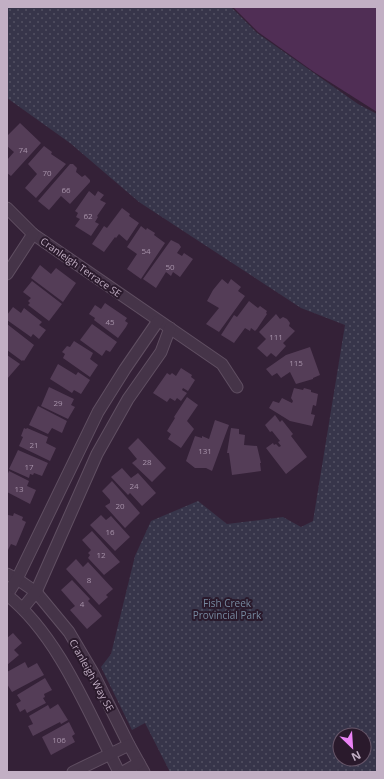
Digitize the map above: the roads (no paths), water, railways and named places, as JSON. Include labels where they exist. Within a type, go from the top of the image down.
[{"type":"street","name":"Cranleigh Terrace SE","points":[[7,208],[33,234],[222,364],[237,387]]},
{"type":"street","points":[[7,274],[33,234]]},
{"type":"street","points":[[7,595],[12,576],[98,412],[158,321]]},
{"type":"street","points":[[23,608],[36,592],[97,454],[128,399],[161,352],[170,328]]},
{"type":"street","points":[[80,448],[97,454]]},
{"type":"street","name":"Cranleigh Way SE","points":[[12,576],[36,592],[69,632],[92,671],[142,768]]},
{"type":"street","name":"Cranleigh Way SE","points":[[7,595],[23,608],[50,643],[73,680],[119,772]]},
{"type":"street","points":[[73,772],[129,745]]},
{"type":"street","points":[[123,772],[142,768]]},
{"type":"park label","name":"Fish Creek Provincial Park","points":[[227,608]]}]
